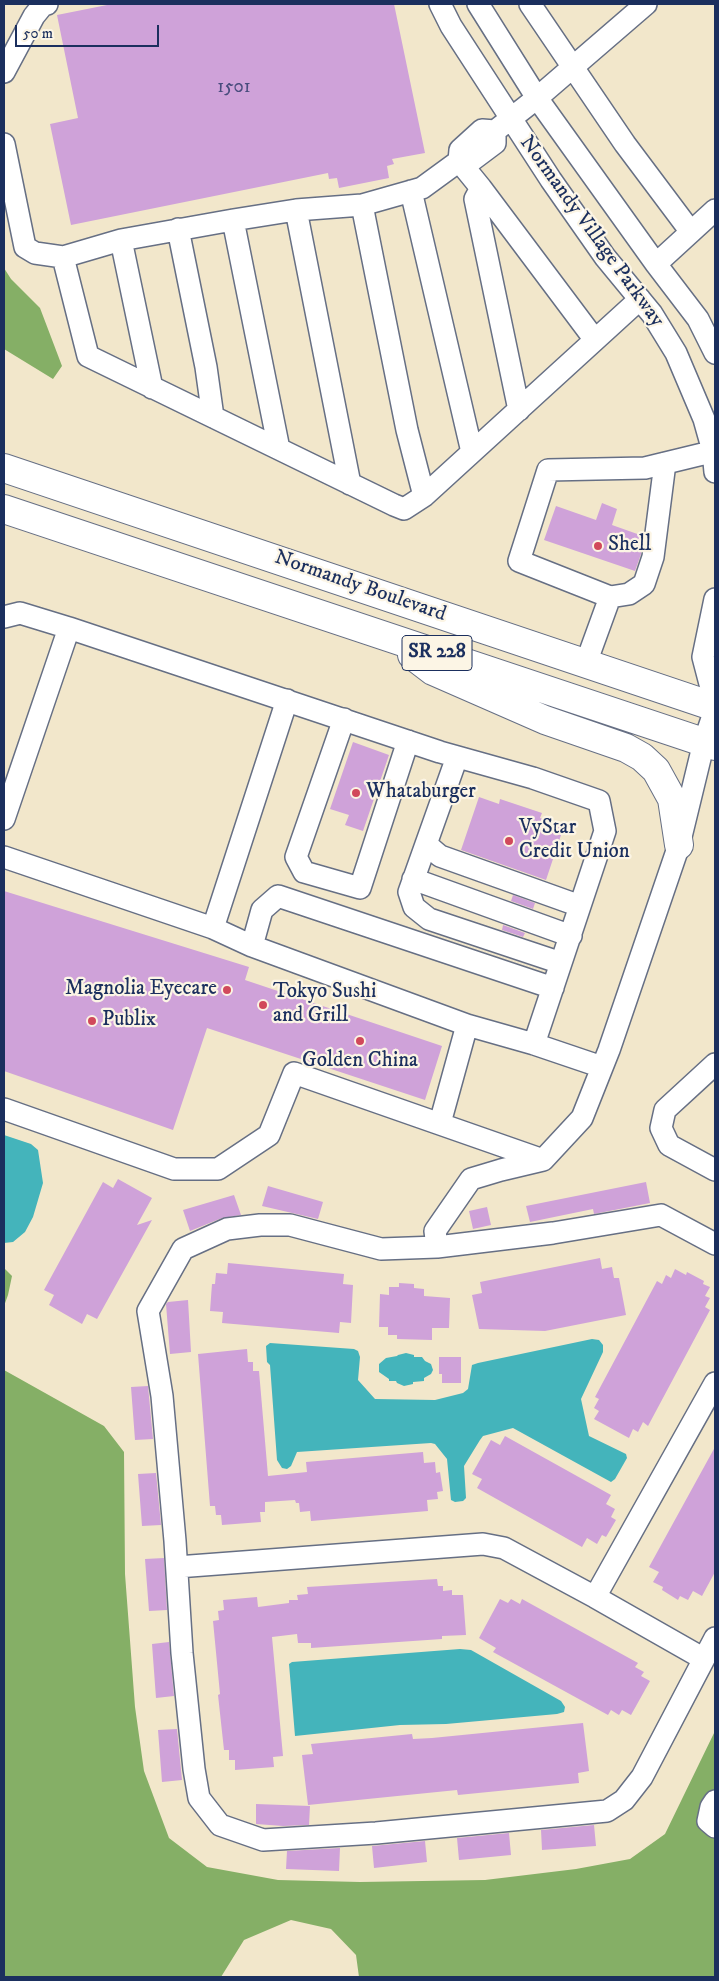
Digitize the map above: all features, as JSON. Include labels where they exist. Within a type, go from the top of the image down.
[{"type":"main road","name":"Normandy Boulevard","points":[[4,468],[715,707]]},
{"type":"main road","name":"Normandy Boulevard","points":[[4,509],[710,744]]},
{"type":"main road","points":[[171,564],[183,528]]},
{"type":"main road","points":[[389,637],[433,671],[545,720],[626,748],[642,756],[656,770],[672,799],[679,845]]},
{"type":"street","points":[[4,72],[34,16],[43,5],[47,4]]},
{"type":"street","name":"Normandy Village Parkway","points":[[440,4],[503,124],[562,195],[605,257],[652,314],[676,353],[696,399],[715,458]]},
{"type":"street","name":"Normandy Village Parkway","points":[[478,4],[537,98],[656,264],[698,319],[715,353]]},
{"type":"street","points":[[530,4],[625,144],[691,232]]},
{"type":"street","points":[[595,340],[459,161],[460,150],[482,130],[503,124],[537,98],[646,4]]},
{"type":"street","points":[[4,144],[25,247],[35,253],[63,256],[121,240],[233,220],[296,210],[362,205],[422,188],[459,161]]},
{"type":"street","points":[[481,188],[475,199],[519,410]]},
{"type":"street","points":[[411,191],[472,452]]},
{"type":"street","points":[[362,205],[407,430],[424,496]]},
{"type":"street","points":[[296,210],[350,484]]},
{"type":"street","points":[[656,264],[715,210]]},
{"type":"street","points":[[233,220],[279,449]]},
{"type":"street","points":[[178,230],[206,367],[212,417]]},
{"type":"street","points":[[121,240],[152,388]]},
{"type":"street","points":[[63,256],[88,356],[350,484],[404,508],[424,496],[640,300]]},
{"type":"street","points":[[665,463],[653,557],[644,584],[629,594],[610,597],[519,561],[548,470],[646,468],[665,463],[715,458]]},
{"type":"street","points":[[586,663],[610,597]]},
{"type":"street","points":[[437,1247],[435,1231],[471,1179],[543,1160],[582,1118],[679,845],[710,744],[715,707],[703,657],[715,599]]},
{"type":"street","points":[[4,617],[20,613],[457,757],[533,778],[599,801],[605,831],[534,1044]]},
{"type":"street","points":[[4,819],[68,628]]},
{"type":"street","points":[[213,928],[286,700]]},
{"type":"street","points":[[344,719],[296,857],[304,872],[360,888],[408,741]]},
{"type":"street","points":[[457,757],[409,892],[414,907],[429,919],[572,932]]},
{"type":"street","points":[[417,868],[440,856],[572,932]]},
{"type":"street","points":[[4,857],[213,928],[252,946],[467,1025],[602,1066]]},
{"type":"street","points":[[417,868],[572,932]]},
{"type":"street","points":[[252,946],[262,910],[278,896],[553,988]]},
{"type":"street","points":[[440,1123],[467,1025]]},
{"type":"street","points":[[715,1064],[665,1110],[660,1128],[669,1146],[715,1170]]},
{"type":"street","points":[[4,1109],[174,1169],[218,1169],[269,1135],[294,1073],[543,1160]]},
{"type":"street","points":[[715,1244],[661,1215],[553,1232],[437,1247],[381,1249],[290,1225],[260,1225],[228,1229],[182,1249],[148,1311],[162,1396],[182,1653],[194,1769],[199,1798],[220,1826],[263,1840],[376,1833],[608,1811],[624,1800],[642,1778],[715,1638]]},
{"type":"street","points":[[595,1597],[715,1383]]},
{"type":"street","points":[[176,1567],[483,1544],[504,1548],[595,1597],[704,1660]]},
{"type":"street","points":[[715,1801],[708,1821],[715,1827]]},
{"type":"green space","points":[[4,268],[11,279],[40,308],[62,366],[53,379],[4,349]]},
{"type":"green space","points":[[4,1268],[12,1276],[4,1306]]},
{"type":"green space","points":[[4,1370],[104,1426],[124,1452],[125,1574],[135,1707],[144,1771],[169,1838],[207,1867],[278,1880],[360,1882],[485,1880],[576,1869],[630,1859],[665,1834],[715,1731],[715,1977],[359,1977],[356,1955],[331,1929],[291,1920],[244,1940],[221,1977],[4,1977]]},
{"type":"water","points":[[4,1135],[31,1144],[38,1150],[43,1183],[33,1217],[25,1232],[13,1242],[4,1243]]},
{"type":"water","points":[[592,1339],[599,1340],[603,1345],[603,1352],[581,1399],[589,1436],[626,1454],[627,1458],[615,1479],[611,1482],[513,1428],[483,1436],[480,1440],[464,1466],[466,1498],[463,1501],[455,1502],[451,1500],[447,1459],[435,1444],[431,1443],[297,1452],[291,1466],[287,1469],[282,1468],[277,1460],[270,1365],[267,1362],[266,1346],[270,1343],[354,1349],[358,1351],[360,1357],[358,1380],[375,1399],[435,1400],[463,1393],[468,1389],[472,1365]]},
{"type":"water","points":[[406,1353],[414,1355],[414,1357],[422,1357],[431,1364],[433,1370],[431,1374],[424,1378],[424,1381],[413,1382],[413,1384],[404,1386],[396,1381],[389,1381],[379,1372],[379,1364],[386,1358]]},
{"type":"water","points":[[460,1649],[471,1650],[561,1701],[565,1707],[564,1712],[446,1724],[400,1725],[295,1736],[289,1664],[292,1662]]},
{"type":"building","points":[[112,4],[394,4],[425,153],[392,159],[394,164],[387,166],[389,178],[339,188],[337,178],[329,179],[328,173],[71,225],[50,124],[78,118],[57,15]]},
{"type":"building","points":[[602,503],[617,509],[612,525],[643,536],[641,554],[635,571],[544,540],[556,506],[596,520]]},
{"type":"building","name":"Whataburger","points":[[353,742],[389,755],[363,831],[345,825],[349,815],[330,809]]},
{"type":"building","points":[[479,797],[499,804],[500,799],[542,813],[540,818],[564,826],[546,880],[461,850]]},
{"type":"building","points":[[4,891],[249,967],[245,980],[442,1046],[425,1100],[207,1028],[173,1130],[4,1071]]},
{"type":"building","points":[[513,895],[535,903],[533,909],[511,901]]},
{"type":"building","points":[[503,925],[525,933],[523,937],[502,930]]},
{"type":"building","points":[[118,1179],[152,1198],[137,1225],[152,1220],[97,1319],[87,1314],[82,1324],[49,1305],[54,1295],[44,1290],[103,1182],[113,1188]]},
{"type":"building","points":[[646,1182],[650,1203],[594,1214],[593,1209],[530,1222],[526,1206]]},
{"type":"building","points":[[268,1186],[323,1202],[318,1219],[262,1206]]},
{"type":"building","points":[[234,1195],[241,1215],[222,1218],[190,1231],[183,1210]]},
{"type":"building","points":[[487,1207],[491,1225],[473,1229],[469,1211]]},
{"type":"building","points":[[600,1258],[602,1269],[612,1267],[614,1278],[619,1278],[626,1315],[545,1331],[479,1329],[472,1295],[482,1293],[480,1282]]},
{"type":"building","points":[[228,1263],[344,1274],[343,1284],[353,1285],[351,1323],[340,1322],[339,1333],[222,1323],[223,1312],[210,1311],[212,1284],[215,1284],[216,1273],[227,1274]]},
{"type":"building","points":[[675,1269],[686,1275],[687,1272],[704,1281],[703,1284],[710,1287],[705,1296],[710,1298],[705,1307],[710,1310],[648,1426],[643,1422],[638,1432],[633,1429],[629,1438],[594,1419],[599,1411],[594,1408],[599,1399],[595,1397],[657,1281],[662,1284],[666,1275],[671,1278]]},
{"type":"building","points":[[399,1283],[414,1284],[414,1288],[424,1289],[424,1296],[450,1298],[449,1328],[432,1328],[432,1340],[397,1339],[397,1335],[388,1335],[388,1327],[379,1327],[380,1294],[389,1295],[389,1287],[399,1287]]},
{"type":"building","points":[[188,1300],[191,1352],[170,1354],[166,1304],[168,1302]]},
{"type":"building","points":[[247,1349],[248,1362],[253,1362],[253,1371],[259,1371],[268,1476],[307,1472],[306,1462],[423,1452],[424,1463],[435,1462],[436,1473],[440,1472],[443,1491],[437,1492],[438,1499],[427,1500],[428,1511],[311,1521],[310,1511],[300,1512],[299,1503],[296,1503],[295,1500],[265,1502],[265,1512],[260,1512],[261,1522],[222,1525],[221,1515],[216,1515],[215,1506],[210,1506],[198,1354]]},
{"type":"building","points":[[439,1357],[461,1357],[461,1383],[442,1383],[442,1374],[439,1374]]},
{"type":"building","points":[[148,1386],[153,1439],[135,1440],[131,1387]]},
{"type":"building","points":[[505,1436],[611,1495],[606,1504],[615,1509],[611,1517],[616,1520],[606,1537],[602,1535],[597,1544],[587,1538],[582,1547],[477,1488],[482,1479],[472,1474],[491,1440],[500,1445]]},
{"type":"building","points":[[715,1447],[715,1572],[702,1596],[693,1591],[688,1600],[680,1596],[678,1600],[662,1590],[663,1587],[653,1582],[659,1572],[649,1567]]},
{"type":"building","points":[[156,1473],[161,1525],[142,1526],[138,1474]]},
{"type":"building","points":[[164,1558],[167,1610],[149,1611],[145,1559]]},
{"type":"building","points":[[437,1579],[438,1586],[443,1586],[443,1591],[452,1590],[452,1595],[463,1595],[466,1635],[442,1636],[442,1639],[311,1648],[311,1643],[298,1643],[297,1634],[272,1637],[283,1756],[273,1757],[274,1767],[235,1770],[235,1760],[229,1760],[229,1750],[224,1750],[218,1695],[220,1694],[213,1621],[219,1620],[218,1611],[224,1610],[223,1600],[257,1597],[258,1607],[289,1603],[289,1600],[298,1600],[297,1595],[308,1594],[307,1587]]},
{"type":"building","points":[[500,1599],[508,1603],[511,1599],[520,1604],[522,1599],[638,1663],[635,1667],[644,1672],[641,1676],[650,1681],[631,1715],[622,1710],[619,1715],[611,1710],[608,1715],[493,1652],[496,1648],[479,1638]]},
{"type":"building","points":[[169,1642],[174,1696],[156,1698],[152,1644]]},
{"type":"building","points":[[583,1723],[589,1771],[578,1773],[579,1783],[458,1795],[457,1790],[308,1805],[302,1755],[313,1754],[311,1744],[412,1734],[413,1739],[432,1738]]},
{"type":"building","points":[[177,1729],[182,1780],[162,1782],[158,1730]]},
{"type":"building","points":[[256,1804],[310,1806],[309,1825],[256,1824]]},
{"type":"building","points":[[594,1825],[596,1846],[542,1850],[541,1830]]},
{"type":"building","points":[[509,1833],[511,1855],[459,1860],[457,1838]]},
{"type":"building","points":[[425,1841],[427,1862],[374,1868],[372,1846]]},
{"type":"building","points":[[340,1848],[339,1871],[286,1869],[287,1851]]},
{"type":"place","name":"Shell","points":[[598,546]]},
{"type":"place","name":"Whataburger","points":[[356,793]]},
{"type":"place","name":"VyStar Credit Union","points":[[509,841]]},
{"type":"place","name":"Magnolia Eyecare","points":[[227,990]]},
{"type":"place","name":"Tokyo Sushi and Grill","points":[[263,1005]]},
{"type":"place","name":"Publix","points":[[92,1021]]},
{"type":"place","name":"Golden China","points":[[360,1041]]}]
